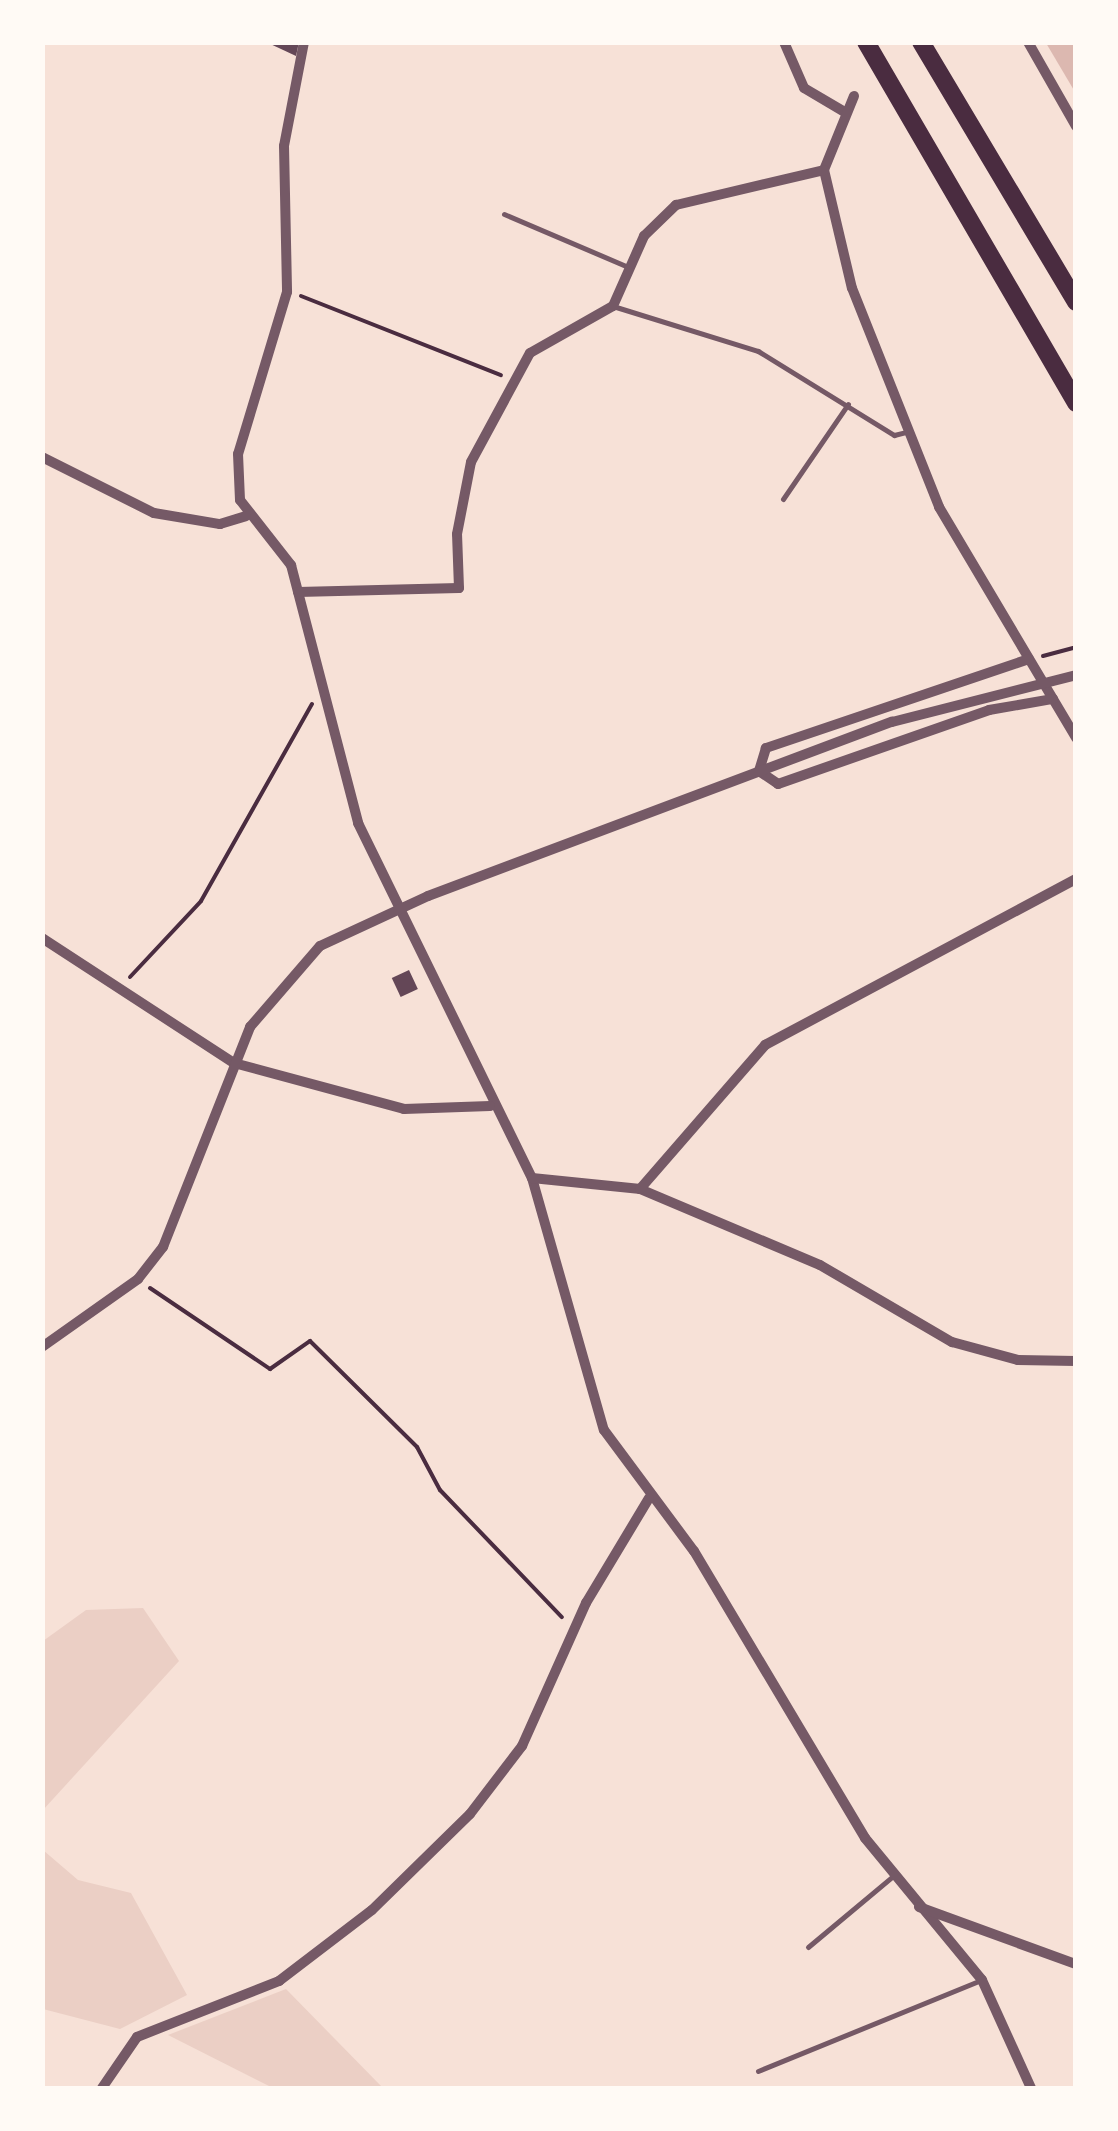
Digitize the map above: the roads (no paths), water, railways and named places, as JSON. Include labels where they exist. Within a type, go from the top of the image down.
[{"type":"highway","points":[[866,42],[1076,403]]},
{"type":"highway","points":[[922,42],[1076,302]]},
{"type":"street","points":[[304,42],[284,146],[287,292],[238,454],[246,516],[283,548],[358,824],[490,1106],[532,1178],[588,1390],[648,1498],[694,1551],[893,1876],[982,1980],[1031,2088]]},
{"type":"street","points":[[784,42],[804,88],[843,111]]},
{"type":"street","points":[[1028,42],[1076,126]]},
{"type":"street","points":[[854,96],[843,111],[824,170],[838,245],[906,432],[1076,738]]},
{"type":"street","points":[[298,592],[459,588],[460,499],[512,379],[547,335],[613,306],[644,236],[676,205],[824,170]]},
{"type":"street","points":[[42,457],[178,520],[246,516]]},
{"type":"street","points":[[759,772],[766,748],[1029,659]]},
{"type":"street","points":[[42,1347],[138,1280],[179,1218],[234,1063],[291,970],[397,909],[759,772],[947,703],[1076,675]]},
{"type":"street","points":[[759,772],[778,784],[975,714],[1053,699]]},
{"type":"street","points":[[640,1188],[766,1045],[1076,878]]},
{"type":"street","points":[[42,938],[234,1063],[404,1108],[490,1106]]},
{"type":"street","points":[[532,1178],[640,1188],[820,1266],[952,1342],[1018,1360],[1076,1361]]},
{"type":"street","points":[[102,2088],[137,2037],[279,1982],[372,1910],[522,1746],[574,1630],[648,1498]]},
{"type":"street","points":[[918,1907],[1076,1964]]},
{"type":"lane","points":[[504,214],[631,269]]},
{"type":"lane","points":[[613,306],[726,337],[848,404],[894,436],[906,432]]},
{"type":"lane","points":[[784,499],[848,404]]},
{"type":"lane","points":[[808,1947],[893,1876]]},
{"type":"lane","points":[[758,2071],[982,1980]]}]
